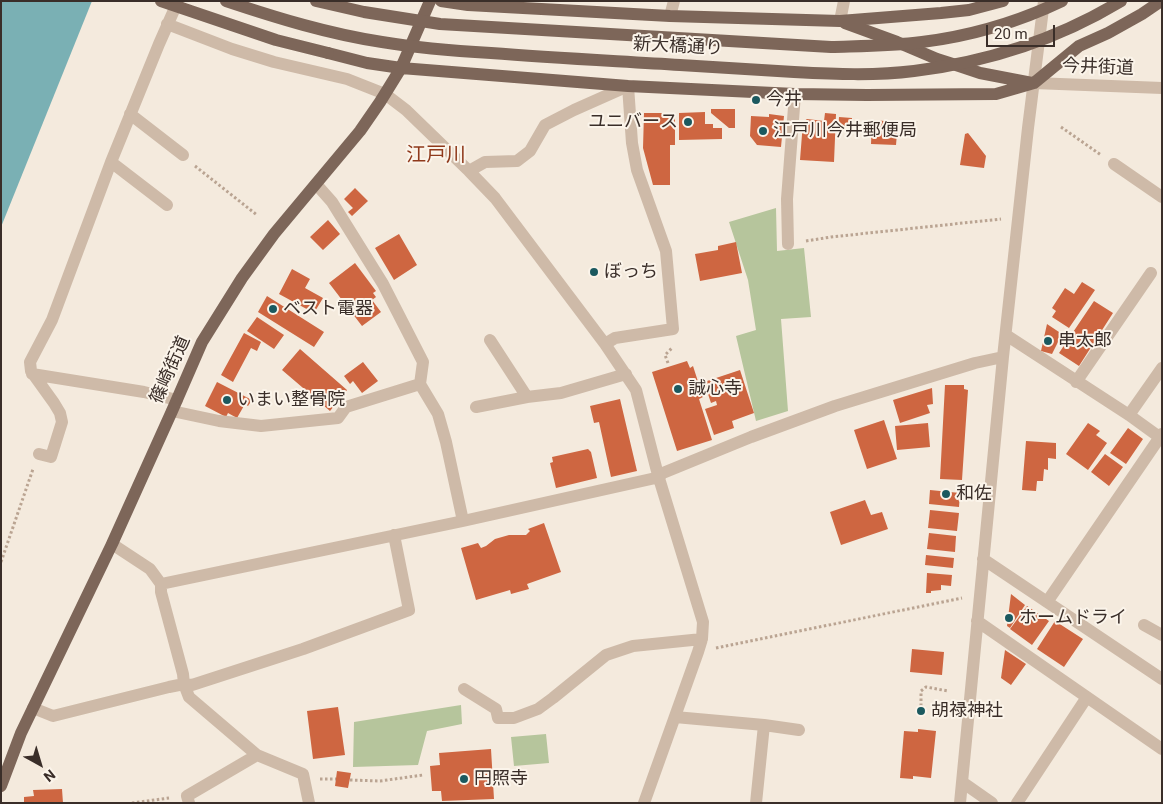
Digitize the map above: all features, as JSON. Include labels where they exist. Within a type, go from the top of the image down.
[{"type":"main road","points":[[161,1],[276,40],[367,63],[401,68],[628,86],[866,96],[996,94],[1034,83],[1079,46],[1108,33],[1161,1]]},
{"type":"main road","name":"新大橋通り","points":[[226,1],[326,31],[412,47],[823,74],[871,75],[958,64],[1003,53],[1052,36],[1104,12],[1121,1]]},
{"type":"main road","name":"新大橋通り","points":[[316,1],[364,12],[440,24],[831,47],[884,46],[923,42],[960,35],[991,28],[1062,1]]},
{"type":"main road","name":"篠崎街道","points":[[1,786],[21,733],[112,544],[202,342],[242,278],[274,234],[360,130],[385,94],[401,68],[430,1]]},
{"type":"main road","points":[[441,1],[478,5],[670,16],[840,21],[969,10],[1003,1]]},
{"type":"main road","points":[[840,21],[958,66],[980,73],[1034,83]]},
{"type":"street","points":[[39,454],[51,457],[62,422],[60,413],[54,403],[32,374],[30,362],[52,320],[111,162],[178,1]]},
{"type":"street","points":[[670,16],[674,1]]},
{"type":"street","points":[[840,21],[844,1]]},
{"type":"street","points":[[958,802],[962,782],[1003,357],[1044,1]]},
{"type":"street","points":[[167,24],[232,49],[274,62],[347,79],[385,94],[406,110],[495,198],[605,344],[636,390],[659,476],[703,622],[702,639],[698,652],[644,803]]},
{"type":"street","name":"今井街道","points":[[1034,83],[1162,88]]},
{"type":"street","points":[[469,171],[485,162],[518,161],[530,151],[545,125],[628,86],[632,143],[637,170],[666,251],[673,329],[615,338],[605,344]]},
{"type":"street","points":[[788,244],[787,199],[795,94]]},
{"type":"street","points":[[130,114],[183,155]]},
{"type":"street","points":[[111,162],[168,205]]},
{"type":"street","points":[[1114,164],[1162,197]]},
{"type":"street","points":[[316,184],[332,202],[383,284],[423,362],[420,384],[438,414],[463,521]]},
{"type":"street","points":[[1076,382],[1150,273]]},
{"type":"street","points":[[1006,335],[1161,437],[1047,602]]},
{"type":"street","points":[[490,340],[527,397]]},
{"type":"street","points":[[162,584],[463,521],[659,476],[750,437],[826,409],[975,363],[1003,357]]},
{"type":"street","points":[[1129,415],[1162,368]]},
{"type":"street","points":[[32,374],[144,392],[175,406],[219,421],[261,426],[338,418],[346,407],[420,384]]},
{"type":"street","points":[[476,407],[527,397],[561,393],[626,374]]},
{"type":"street","points":[[33,708],[53,716],[184,684],[192,685],[303,649],[409,610],[394,535]]},
{"type":"street","points":[[112,544],[150,569],[162,584],[161,592],[189,697],[257,755],[304,774],[309,803]]},
{"type":"street","points":[[983,559],[1162,679]]},
{"type":"street","points":[[977,621],[1162,749]]},
{"type":"street","points":[[1144,624],[1162,635]]},
{"type":"street","points":[[464,689],[496,710],[498,718],[514,718],[538,709],[606,655],[633,646],[702,639]]},
{"type":"street","points":[[1017,803],[1088,697]]},
{"type":"street","points":[[675,717],[799,730]]},
{"type":"street","points":[[756,803],[764,725]]},
{"type":"street","points":[[188,799],[257,755]]},
{"type":"street","points":[[962,782],[992,803]]},
{"type":"path","points":[[1061,127],[1114,164]]},
{"type":"path","points":[[183,155],[257,215]]},
{"type":"path","points":[[788,244],[831,237],[1018,218]]},
{"type":"path","points":[[1,562],[39,454]]},
{"type":"path","points":[[698,652],[980,594]]},
{"type":"path","points":[[921,706],[922,691],[926,687],[948,691]]},
{"type":"path","points":[[350,780],[380,781],[423,775]]},
{"type":"path","points":[[132,803],[188,799]]},
{"type":"green space","points":[[776,208],[777,251],[804,248],[811,317],[781,319],[788,411],[756,421],[736,336],[756,330],[748,280],[729,222]]},
{"type":"green space","points":[[461,705],[462,724],[427,731],[418,765],[353,767],[354,722]]},
{"type":"green space","points":[[546,734],[549,763],[514,766],[511,737]]},
{"type":"water","points":[[1,1],[92,1],[1,227]]},
{"type":"building","points":[[711,109],[735,109],[735,128],[729,128],[711,113]]},
{"type":"building","points":[[705,112],[705,124],[713,124],[713,128],[722,128],[722,139],[679,140],[679,113]]},
{"type":"building","points":[[644,113],[675,113],[675,145],[670,145],[670,185],[653,185],[643,148]]},
{"type":"building","points":[[825,113],[836,114],[834,162],[800,160],[803,122],[807,119],[824,121]]},
{"type":"building","points":[[769,114],[784,116],[781,147],[757,145],[750,136],[751,116],[769,117]]},
{"type":"building","points":[[839,117],[852,118],[852,131],[838,131]]},
{"type":"building","points":[[872,120],[898,122],[896,145],[871,144]]},
{"type":"building","points":[[968,133],[986,156],[984,168],[960,165],[965,134]]},
{"type":"building","points":[[355,188],[368,201],[352,216],[348,212],[353,208],[344,199]]},
{"type":"building","points":[[328,220],[340,234],[323,250],[310,237]]},
{"type":"building","points":[[399,234],[417,265],[394,280],[375,248]]},
{"type":"building","points":[[736,242],[742,273],[700,281],[695,254],[718,250],[718,246]]},
{"type":"building","points":[[355,263],[376,291],[373,293],[376,297],[372,300],[381,312],[362,326],[329,283]]},
{"type":"building","points":[[292,269],[310,279],[305,288],[323,298],[314,313],[279,294]]},
{"type":"building","points":[[1082,282],[1095,290],[1069,328],[1052,317],[1056,311],[1052,308],[1065,288],[1074,294]]},
{"type":"building","points":[[267,296],[324,332],[314,347],[258,312]]},
{"type":"building","points":[[1094,301],[1113,313],[1079,366],[1059,353]]},
{"type":"building","points":[[257,317],[284,335],[274,349],[247,331]]},
{"type":"building","points":[[1047,324],[1062,334],[1052,354],[1041,351]]},
{"type":"building","points":[[244,333],[261,342],[257,351],[251,348],[233,382],[221,375]]},
{"type":"building","points":[[300,349],[347,390],[330,411],[282,370]]},
{"type":"building","points":[[687,361],[690,368],[693,366],[703,397],[699,399],[712,440],[677,451],[652,372]]},
{"type":"building","points":[[363,362],[378,381],[362,393],[353,381],[350,384],[344,376]]},
{"type":"building","points":[[740,370],[754,413],[732,421],[734,428],[714,435],[705,409],[717,405],[716,401],[711,403],[704,382]]},
{"type":"building","points":[[217,382],[252,400],[248,406],[245,404],[237,418],[228,413],[226,417],[205,406]]},
{"type":"building","points":[[945,385],[964,385],[964,389],[968,390],[962,480],[940,479]]},
{"type":"building","points":[[932,388],[933,404],[927,405],[930,413],[900,423],[893,400]]},
{"type":"building","points":[[620,399],[637,471],[611,477],[599,422],[594,423],[590,406]]},
{"type":"building","points":[[884,420],[897,459],[867,469],[854,430]]},
{"type":"building","points":[[928,423],[930,447],[897,450],[895,426]]},
{"type":"building","points":[[1088,423],[1100,431],[1096,435],[1107,443],[1088,470],[1066,454]]},
{"type":"building","points":[[1128,428],[1143,439],[1126,464],[1110,453]]},
{"type":"building","points":[[1026,441],[1056,443],[1056,459],[1048,458],[1048,470],[1044,469],[1043,481],[1037,481],[1036,491],[1022,490]]},
{"type":"building","points":[[588,449],[591,452],[597,478],[556,488],[550,463],[553,462],[552,457]]},
{"type":"building","points":[[1105,454],[1123,467],[1109,486],[1091,472]]},
{"type":"building","points":[[930,490],[960,493],[959,507],[929,504]]},
{"type":"building","points":[[865,500],[871,515],[882,512],[888,529],[841,545],[830,512]]},
{"type":"building","points":[[930,510],[959,513],[957,531],[928,528]]},
{"type":"building","points":[[544,523],[561,572],[527,584],[529,589],[511,594],[510,590],[476,600],[461,548],[478,543],[481,548],[495,539],[509,535],[526,535],[530,531],[528,529]]},
{"type":"building","points":[[929,533],[956,536],[955,552],[927,549]]},
{"type":"building","points":[[926,555],[954,558],[953,568],[925,565]]},
{"type":"building","points":[[927,573],[952,575],[951,586],[941,585],[941,590],[926,593]]},
{"type":"building","points":[[1011,594],[1025,605],[1010,628],[1007,626]]},
{"type":"building","points":[[1027,606],[1049,621],[1032,645],[1010,629]]},
{"type":"building","points":[[1055,621],[1083,639],[1064,667],[1037,649]]},
{"type":"building","points":[[912,649],[944,652],[942,675],[910,672]]},
{"type":"building","points":[[1005,650],[1026,664],[1011,685],[1001,678]]},
{"type":"building","points":[[338,707],[345,755],[313,759],[307,711]]},
{"type":"building","points":[[918,729],[936,731],[931,778],[913,776],[913,779],[900,778],[904,731],[918,732]]},
{"type":"building","points":[[491,749],[494,799],[442,801],[441,791],[432,791],[430,766],[440,765],[439,753]]},
{"type":"building","points":[[337,771],[351,773],[348,788],[335,786]]},
{"type":"building","points":[[62,789],[63,803],[24,803],[24,797],[34,796],[33,790]]},
{"type":"place","name":"今井","points":[[756,100]]},
{"type":"place","name":"ユニバース","points":[[688,122]]},
{"type":"place","name":"江戸川今井郵便局","points":[[763,131]]},
{"type":"place","name":"ぼっち","points":[[594,272]]},
{"type":"place","name":"ベスト電器","points":[[273,309]]},
{"type":"place","name":"串太郎","points":[[1048,341]]},
{"type":"place","name":"誠心寺","points":[[678,389]]},
{"type":"place","name":"いまい整骨院","points":[[227,400]]},
{"type":"place","name":"和佐","points":[[946,494]]},
{"type":"place","name":"ホームドライ","points":[[1009,618]]},
{"type":"place","name":"胡禄神社","points":[[921,711]]},
{"type":"place","name":"円照寺","points":[[464,779]]},
{"type":"district","name":"江戸川","points":[[436,156]]}]
